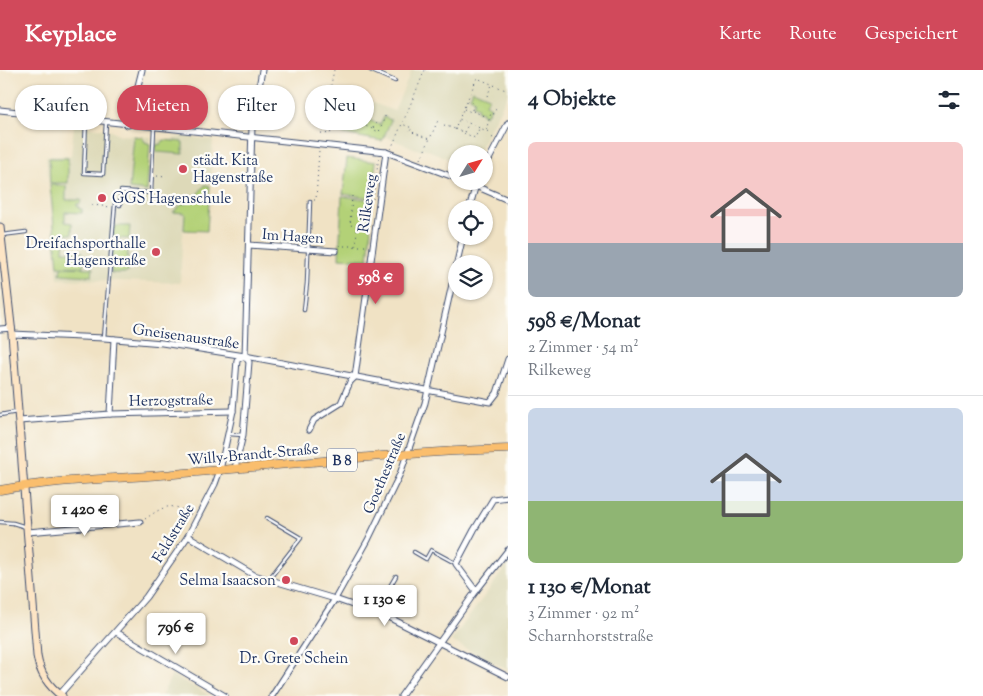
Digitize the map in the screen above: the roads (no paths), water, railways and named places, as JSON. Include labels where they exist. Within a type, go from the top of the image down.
[{"type":"main road","points":[[0,227],[12,331],[37,656],[45,680],[57,694]]},
{"type":"main road","name":"Willy-Brandt-Straße","points":[[0,490],[24,486],[235,468],[508,449]]},
{"type":"street","points":[[138,85],[142,70]]},
{"type":"street","name":"Feldstraße","points":[[235,468],[243,435],[250,362],[245,356],[252,138],[257,93],[262,70]]},
{"type":"street","points":[[0,110],[15,112]]},
{"type":"street","points":[[493,152],[508,124]]},
{"type":"street","points":[[174,130],[388,152],[448,175]]},
{"type":"street","name":"Rilkeweg","points":[[355,377],[388,152]]},
{"type":"street","points":[[489,190],[508,200]]},
{"type":"street","name":"Im Hagen","points":[[249,245],[336,251]]},
{"type":"street","name":"Goethestraße","points":[[272,696],[334,599],[368,540],[400,474],[428,391],[461,245]]},
{"type":"street","name":"Gneisenaustraße","points":[[0,329],[162,343],[245,356],[490,402],[497,394],[508,359]]},
{"type":"street","name":"Herzogstraße","points":[[110,414],[114,339]]},
{"type":"street","name":"Feldstraße","points":[[57,694],[146,598],[188,536],[215,484],[220,470],[233,411],[237,360],[245,356]]},
{"type":"street","points":[[310,430],[314,420],[341,402],[350,382],[355,377]]},
{"type":"street","name":"Herzogstraße","points":[[19,421],[110,414],[233,411]]},
{"type":"street","points":[[476,592],[456,564],[493,499],[508,498]]},
{"type":"street","points":[[28,530],[140,522]]},
{"type":"street","points":[[188,536],[254,575],[380,614],[508,677]]},
{"type":"street","points":[[402,696],[508,550]]},
{"type":"street","points":[[116,632],[225,696]]},
{"type":"lane","points":[[370,70],[395,81]]},
{"type":"lane","points":[[86,130],[84,173],[103,174],[106,130]]},
{"type":"lane","points":[[104,338],[115,204],[120,204],[121,191],[151,192],[154,130]]},
{"type":"lane","points":[[304,310],[310,201]]},
{"type":"lane","points":[[1,235],[26,232]]},
{"type":"lane","points":[[0,415],[18,412]]},
{"type":"lane","points":[[228,434],[243,435]]},
{"type":"lane","points":[[267,518],[301,538],[268,579]]},
{"type":"lane","points":[[0,522],[14,523],[28,530]]},
{"type":"lane","points":[[414,552],[426,559],[431,550],[456,564]]},
{"type":"lane","points":[[380,614],[385,595],[396,576]]},
{"type":"place","name":"städt. Kita Hagenstraße","points":[[183,169]]},
{"type":"place","name":"GGS Hagenschule","points":[[102,198]]},
{"type":"place","name":"Dreifachsporthalle Hagenstraße","points":[[156,252]]},
{"type":"place","name":"Selma Isaacson","points":[[286,580]]},
{"type":"place","name":"Dr. Grete Schein","points":[[294,641]]}]
